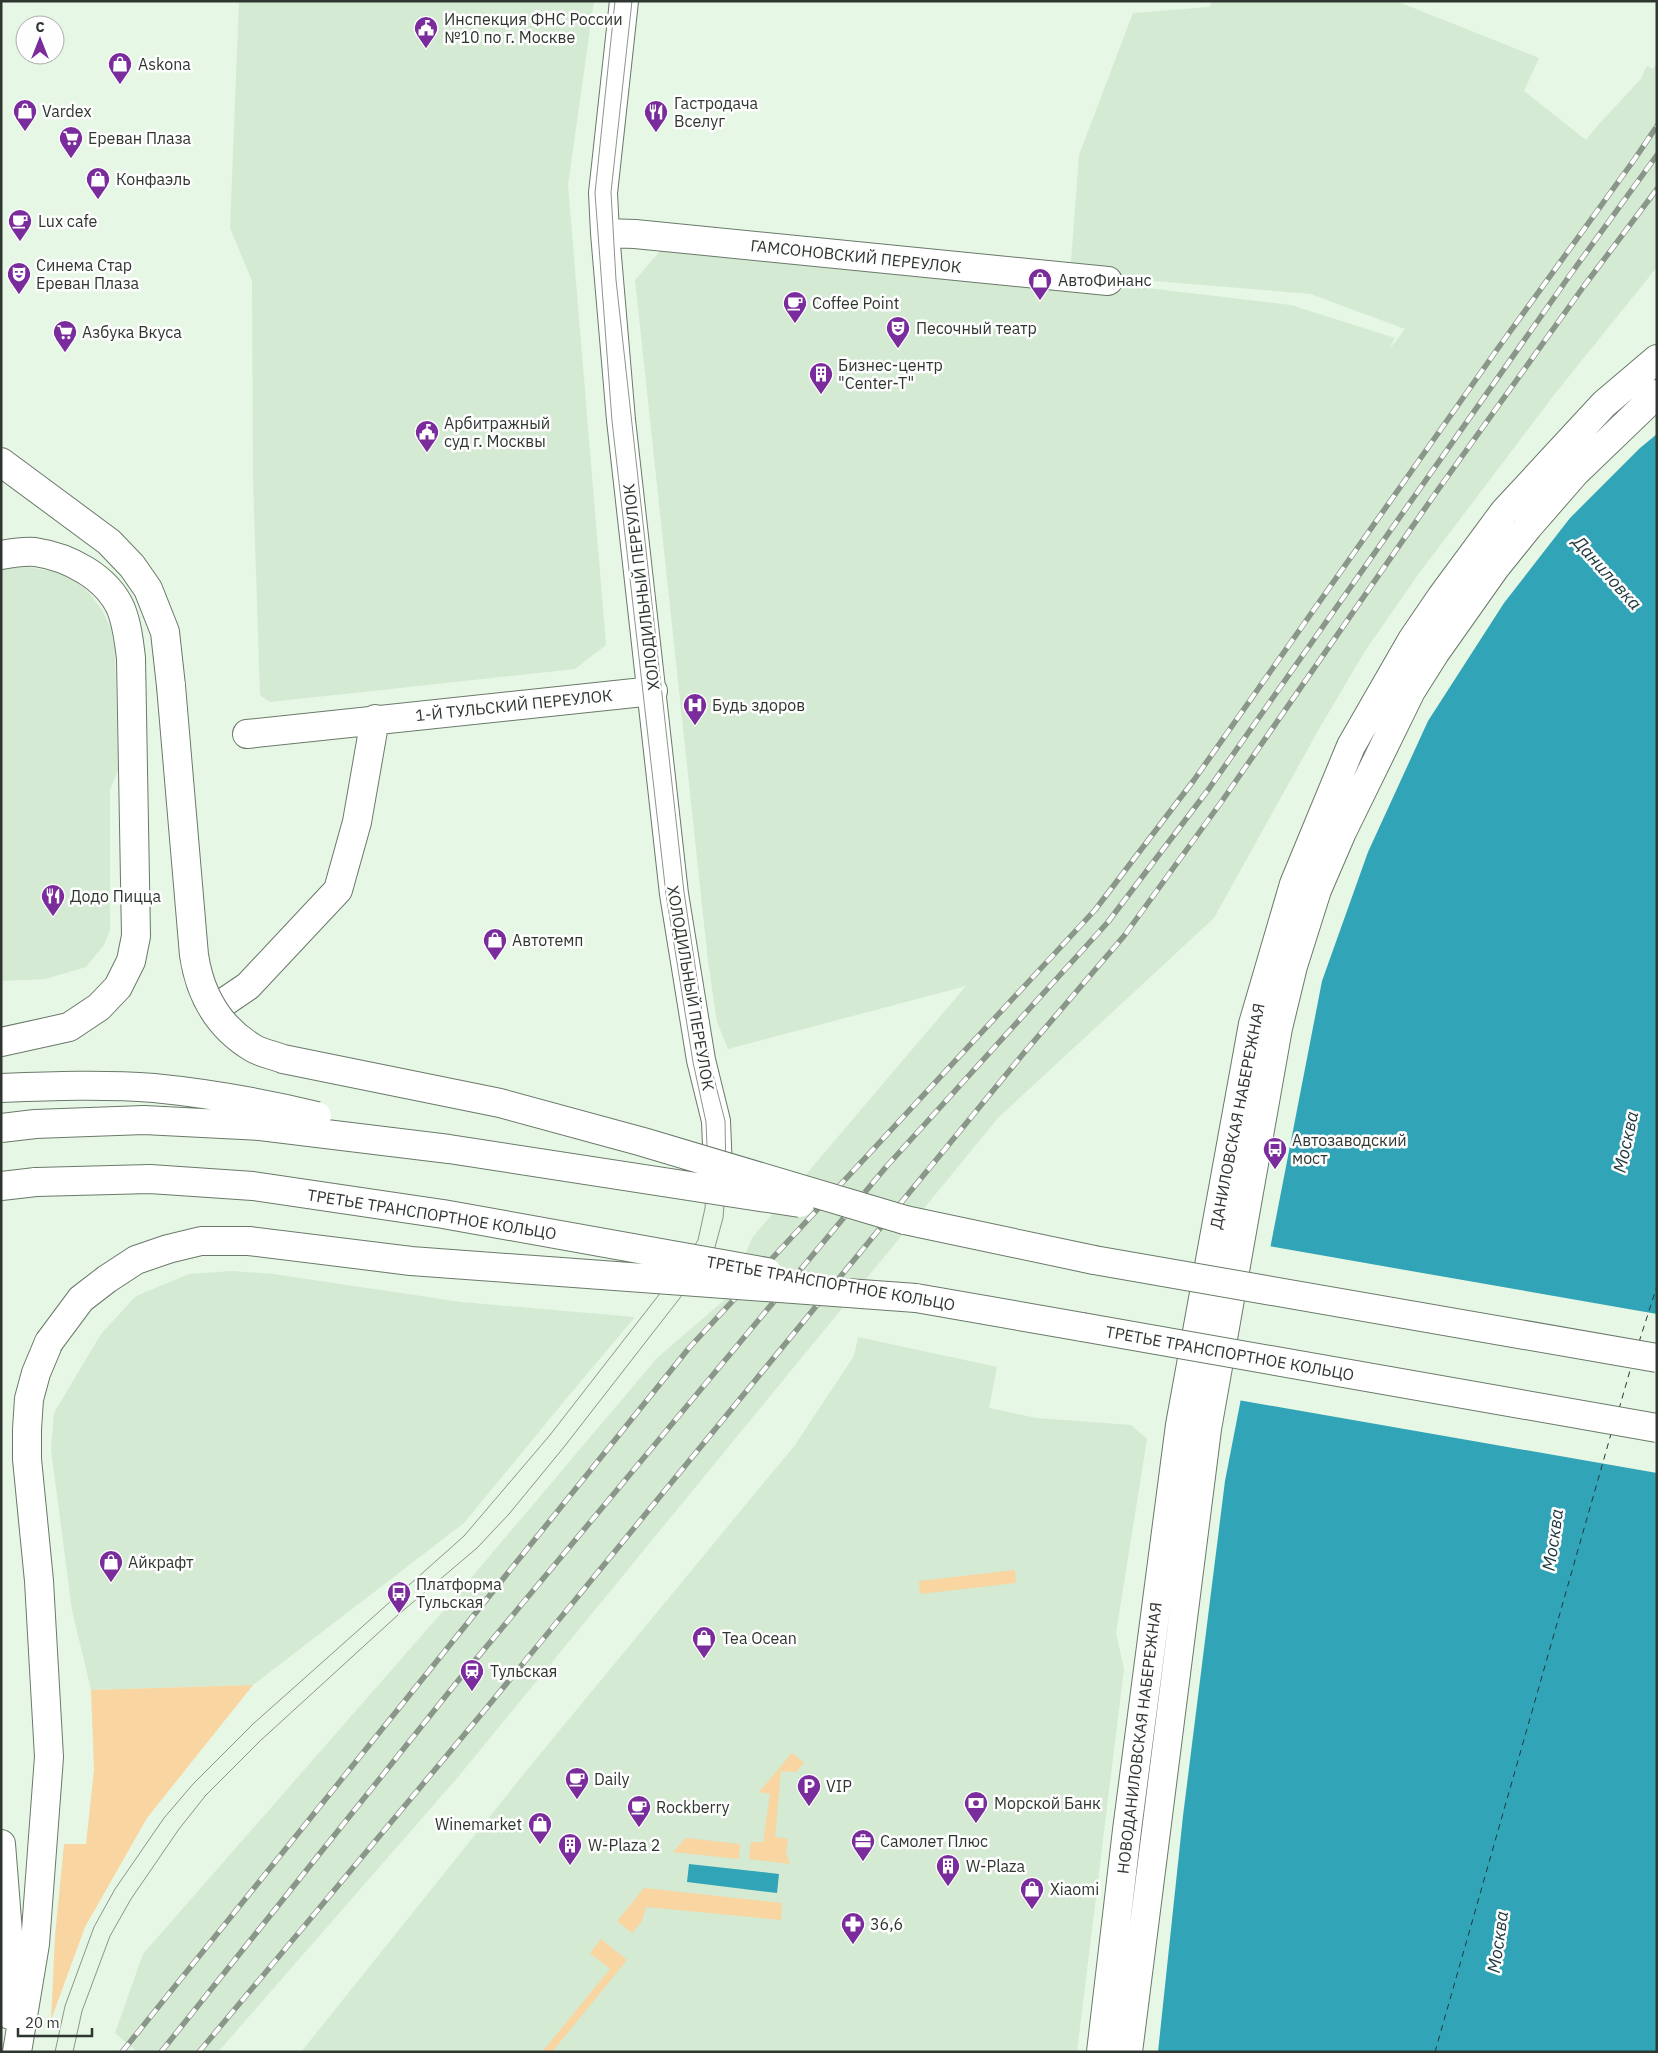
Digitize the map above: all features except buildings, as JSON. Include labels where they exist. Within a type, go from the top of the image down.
[{"type":"main road","name":"ХОЛОДИЛЬНЫЙ ПЕРЕУЛОК","points":[[624,1],[602,193],[605,233],[621,420],[653,691],[674,894],[701,1060],[716,1122],[718,1170]]},
{"type":"main road","name":"ГАМСОНОВСКИЙ ПЕРЕУЛОК","points":[[605,233],[635,234],[1108,281]]},
{"type":"main road","name":"ДАНИЛОВСКАЯ НАБЕРЕЖНАЯ","points":[[1180,1424],[1253,1024],[1294,884],[1351,746],[1412,640],[1504,512],[1604,404],[1657,360]]},
{"type":"main road","name":"ДАНИЛОВСКАЯ НАБЕРЕЖНАЯ","points":[[1207,1430],[1278,1028],[1293,966],[1314,900],[1342,832],[1411,691],[1435,653],[1495,568],[1575,472],[1657,394]]},
{"type":"main road","points":[[1,462],[89,527],[121,554],[148,588],[165,632],[195,962],[204,994],[216,1016],[232,1034],[254,1049],[282,1058],[500,1102],[643,1142],[905,1220]]},
{"type":"main road","points":[[1,555],[34,552],[60,558],[83,568],[105,585],[121,608],[128,632],[131,658],[136,936],[131,962],[118,987],[99,1007],[69,1027],[1,1042]]},
{"type":"main road","name":"1-Й ТУЛЬСКИЙ ПЕРЕУЛОК","points":[[248,734],[375,719],[653,691]]},
{"type":"main road","points":[[223,1003],[248,986],[338,890],[357,822],[375,719]]},
{"type":"main road","points":[[1,1088],[80,1085],[155,1088],[305,1113],[449,1149]]},
{"type":"main road","points":[[1,1128],[144,1120],[260,1126],[449,1149],[905,1220],[1094,1260],[1657,1358]]},
{"type":"main road","name":"ТРЕТЬЕ ТРАНСПОРТНОЕ КОЛЬЦО","points":[[1,1186],[36,1182],[150,1179],[253,1186],[442,1214],[1657,1428]]},
{"type":"main road","points":[[1,1190],[36,1182]]},
{"type":"main road","points":[[17,2052],[35,1944],[49,1757],[39,1581],[27,1460],[29,1399],[36,1373],[49,1342],[82,1299],[107,1279],[136,1260],[168,1248],[201,1241],[249,1241],[411,1261],[916,1298]]},
{"type":"main road","name":"НОВОДАНИЛОВСКАЯ НАБЕРЕЖНАЯ","points":[[1101,2052],[1127,1830],[1180,1424]]},
{"type":"main road","name":"НОВОДАНИЛОВСКАЯ НАБЕРЕЖНАЯ","points":[[1128,2052],[1207,1430]]},
{"type":"main road","points":[[1,1844],[10,1958],[11,2052]]},
{"type":"shaded area","points":[[239,1],[594,1],[568,185],[606,645],[575,669],[270,702],[260,695],[253,479],[252,281],[230,228]]},
{"type":"shaded area","points":[[1212,1],[1396,1],[1539,58],[1524,91],[1586,140],[1640,80],[1647,66],[1653,69],[1657,62],[1657,267],[1554,395],[1420,572],[1365,651],[1319,729],[1214,918],[998,1118],[458,1777],[218,2052],[137,2052],[115,2033],[143,1954],[444,1610],[657,1358],[729,1296],[752,1238],[966,986],[728,1049],[717,1022],[708,961],[635,280],[667,243],[1071,279],[1291,305],[1395,338],[1388,351],[1405,329],[1311,294],[1070,274],[1079,155],[1133,13],[1209,7]]},
{"type":"shaded area","points":[[28,567],[55,572],[74,580],[89,593],[102,610],[111,629],[115,651],[118,770],[110,790],[110,930],[104,945],[86,967],[45,979],[1,981],[1,569]]},
{"type":"shaded area","points":[[232,1271],[273,1274],[461,1302],[635,1317],[464,1523],[253,1685],[91,1690],[72,1610],[51,1450],[54,1413],[101,1334],[136,1296],[189,1274]]},
{"type":"shaded area","points":[[858,1337],[997,1367],[989,1408],[1037,1418],[1131,1425],[1147,1439],[1116,1633],[1124,1669],[1077,2052],[301,2052],[531,1765],[795,1445],[854,1356]]},
{"type":"shaded area","points":[[1015,1570],[1016,1583],[920,1594],[919,1581]]},
{"type":"shaded area","points":[[253,1685],[147,1818],[85,1927],[51,2020],[55,1936],[64,1844],[86,1844],[94,1770],[91,1690]]},
{"type":"shaded area","points":[[792,1753],[804,1763],[796,1772],[781,1771],[775,1837],[788,1839],[786,1853],[790,1864],[749,1859],[751,1842],[763,1842],[770,1794],[759,1792]]},
{"type":"shaded area","points":[[686,1838],[740,1844],[739,1859],[673,1852]]},
{"type":"shaded area","points":[[644,1888],[782,1903],[781,1920],[646,1907],[642,1921],[632,1933],[617,1921]]},
{"type":"shaded area","points":[[601,1939],[627,1960],[552,2052],[542,2052],[610,1969],[590,1953]]},
{"type":"water","points":[[1657,434],[1657,2052],[1158,2052],[1183,1816],[1225,1481],[1322,981],[1368,852],[1428,721],[1504,603],[1570,518],[1640,448]]},
{"type":"water","points":[[689,1864],[779,1874],[777,1893],[687,1882]]},
{"type":"pier","points":[[1268,1246],[1657,1314],[1657,1473],[1238,1400]]},
{"type":"ferry route","points":[[1639,1342],[1657,1286]]},
{"type":"ferry route","points":[[1619,1409],[1631,1367]]},
{"type":"ferry route","points":[[1435,2052],[1611,1434]]},
{"type":"tram line","points":[[55,2052],[65,2006],[94,1927],[115,1889],[164,1818],[193,1784],[253,1724],[464,1536],[550,1435],[682,1265],[698,1240],[705,1208],[708,1169],[706,1122],[693,1062],[666,894],[612,421],[595,193],[615,1]]},
{"type":"tram line","points":[[73,2052],[82,2011],[110,1936],[131,1899],[179,1829],[206,1795],[260,1741],[399,1614],[477,1548],[509,1514],[564,1447],[697,1276],[715,1247],[723,1218],[726,1179],[725,1121],[709,1059],[684,892],[616,280],[611,192],[632,1]]},
{"type":"railway","points":[[122,2052],[689,1348],[1095,910],[1194,780],[1657,126]]},
{"type":"railway","points":[[161,2052],[457,1682],[886,1167],[1108,922],[1208,790],[1570,275],[1657,155]]},
{"type":"railway","points":[[199,2052],[484,1711],[1023,1054],[1124,936],[1222,801],[1435,494],[1584,286],[1657,189]]},
{"type":"place","name":"Инспекция ФНС России №10 по г. Москве","points":[[426,49]]},
{"type":"place","name":"Askona","points":[[120,85]]},
{"type":"place","name":"Vardex","points":[[25,132]]},
{"type":"place","name":"Гастродача Вселуг","points":[[656,133]]},
{"type":"place","name":"Ереван Плаза","points":[[71,159]]},
{"type":"place","name":"Конфаэль","points":[[98,200]]},
{"type":"place","name":"Lux cafe","points":[[20,242]]},
{"type":"place","name":"Синема Стар Ереван Плаза","points":[[19,295]]},
{"type":"place","name":"АвтоФинанс","points":[[1040,301]]},
{"type":"place","name":"Coffee Point","points":[[795,324]]},
{"type":"place","name":"Песочный театр","points":[[898,349]]},
{"type":"place","name":"Азбука Вкуса","points":[[65,353]]},
{"type":"place","name":"Бизнес-центр \"Center-T\"","points":[[821,395]]},
{"type":"place","name":"Арбитражный суд г. Москвы","points":[[427,453]]},
{"type":"place","name":"Будь здоров","points":[[695,726]]},
{"type":"place","name":"Додо Пицца","points":[[53,917]]},
{"type":"place","name":"Автотемп","points":[[495,961]]},
{"type":"place","name":"Автозаводский мост","points":[[1275,1170]]},
{"type":"place","name":"Айкрафт","points":[[111,1583]]},
{"type":"place","name":"Платформа Тульская","points":[[399,1614]]},
{"type":"place","name":"Tea Ocean","points":[[704,1659]]},
{"type":"place","name":"Тульская","points":[[472,1692]]},
{"type":"place","name":"Daily","points":[[577,1800]]},
{"type":"place","name":"VIP","points":[[809,1807]]},
{"type":"place","name":"Морской Банк","points":[[976,1824]]},
{"type":"place","name":"Rockberry","points":[[639,1828]]},
{"type":"place","name":"Winemarket","points":[[540,1845]]},
{"type":"place","name":"Самолет Плюс","points":[[863,1862]]},
{"type":"place","name":"W-Plaza 2","points":[[570,1866]]},
{"type":"place","name":"W-Plaza","points":[[948,1887]]},
{"type":"place","name":"Xiaomi","points":[[1032,1910]]},
{"type":"place","name":"36,6","points":[[853,1945]]},
{"type":"water label","name":"Даниловка","points":[[1607,573]]},
{"type":"water label","name":"Москва","points":[[1626,1142]]},
{"type":"water label","name":"Москва","points":[[1553,1540]]},
{"type":"water label","name":"Москва","points":[[1498,1942]]}]
